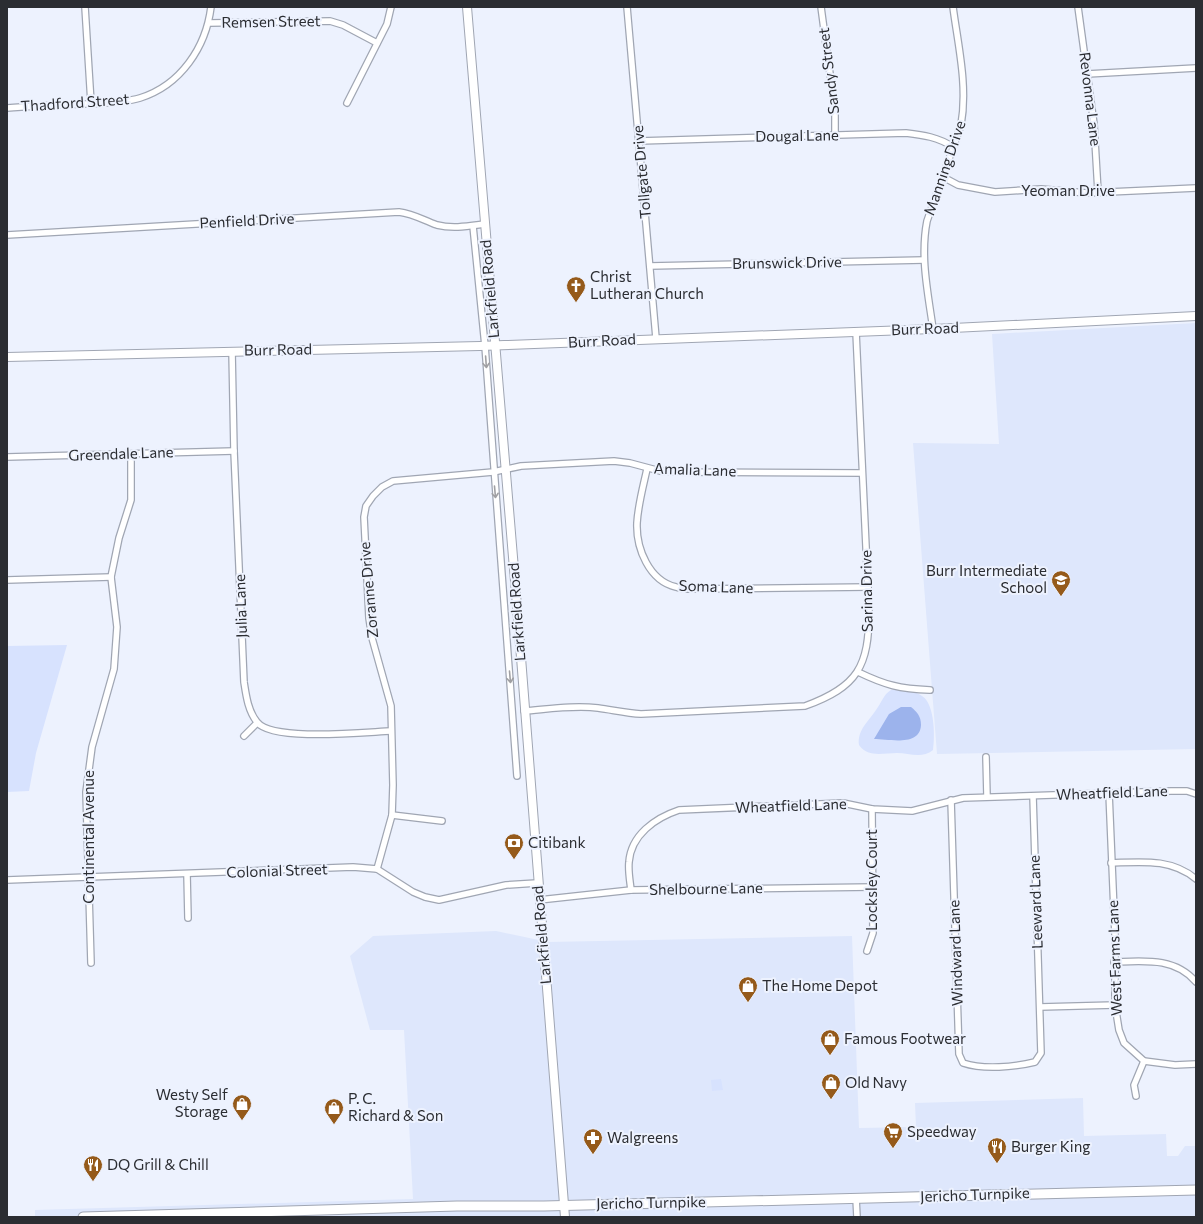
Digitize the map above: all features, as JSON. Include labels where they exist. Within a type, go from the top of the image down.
[{"type":"main road","name":"Larkfield Road","points":[[467,7],[506,469],[564,1217]]},
{"type":"main road","name":"Burr Road","points":[[7,357],[484,346],[656,338],[933,329],[1196,316]]},
{"type":"main road","name":"Jericho Turnpike","points":[[83,1217],[457,1206],[564,1205],[1196,1190]]},
{"type":"street","points":[[86,7],[91,103]]},
{"type":"street","name":"Thadford Street","points":[[7,108],[122,102],[159,90],[174,79],[188,65],[202,42],[209,23],[211,7]]},
{"type":"street","points":[[347,103],[387,24],[391,7]]},
{"type":"street","name":"Tollgate Drive","points":[[627,7],[656,338]]},
{"type":"street","name":"Sandy Street","points":[[821,7],[835,111],[835,135]]},
{"type":"street","name":"Manning Drive","points":[[933,329],[924,260],[924,238],[927,221],[953,147],[964,110],[962,71],[953,7]]},
{"type":"street","name":"Revonna Lane","points":[[1078,7],[1096,140],[1098,192]]},
{"type":"street","name":"Remsen Street","points":[[209,23],[330,21],[343,25],[377,43]]},
{"type":"street","points":[[1087,74],[1196,68]]},
{"type":"street","name":"Dougal Lane","points":[[639,141],[906,133],[929,136],[943,140],[953,147]]},
{"type":"street","name":"Yeoman Drive","points":[[943,177],[971,188],[995,192],[1041,189],[1087,193],[1196,188]]},
{"type":"street","name":"Penfield Drive","points":[[7,235],[399,212],[412,214],[437,224],[452,227],[485,224]]},
{"type":"street","name":"Larkfield Road","points":[[473,226],[484,346],[517,776]]},
{"type":"street","name":"Brunswick Drive","points":[[650,266],[924,260]]},
{"type":"street","name":"Sarina Drive","points":[[524,711],[577,707],[598,708],[620,713],[641,714],[805,706],[826,698],[843,687],[858,672],[869,634],[856,332]]},
{"type":"street","name":"Julia Lane","points":[[232,351],[234,451],[244,682],[247,699],[257,723]]},
{"type":"street","name":"Greendale Lane","points":[[7,457],[234,451]]},
{"type":"street","name":"Continental Avenue","points":[[91,963],[86,792],[92,747],[114,669],[116,627],[111,576],[119,538],[131,500],[131,454]]},
{"type":"street","name":"Amalia Lane","points":[[506,469],[521,466],[614,461],[630,463],[646,469],[677,472],[862,473]]},
{"type":"street","name":"Zoranne Drive","points":[[377,869],[387,838],[392,814],[393,785],[391,706],[372,638],[370,625],[364,531],[366,506],[382,487],[393,481],[493,472],[506,469]]},
{"type":"street","name":"Soma Lane","points":[[646,469],[637,525],[644,556],[650,570],[660,580],[675,587],[694,589],[868,587]]},
{"type":"street","points":[[7,580],[111,576]]},
{"type":"street","points":[[858,672],[882,684],[899,688],[930,690]]},
{"type":"street","points":[[244,736],[257,723],[279,733],[305,734],[391,731]]},
{"type":"street","points":[[986,757],[987,796]]},
{"type":"street","name":"Wheatfield Lane","points":[[631,890],[629,863],[631,850],[652,822],[666,814],[679,810],[843,803],[872,809],[912,811],[951,800],[987,796],[1033,796],[1170,791],[1187,791],[1196,794]]},
{"type":"street","name":"West Farms Lane","points":[[1109,793],[1115,1005],[1119,1030],[1124,1043],[1144,1061]]},
{"type":"street","name":"Leeward Lane","points":[[1005,1065],[1035,1062],[1041,1054],[1033,796]]},
{"type":"street","name":"Windward Lane","points":[[951,800],[959,1054],[963,1063],[973,1066],[1005,1065]]},
{"type":"street","name":"Locksley Court","points":[[867,951],[873,933],[872,809]]},
{"type":"street","points":[[392,814],[442,820]]},
{"type":"street","points":[[1111,863],[1159,862],[1178,868],[1196,879]]},
{"type":"street","name":"Colonial Street","points":[[7,880],[353,867],[377,869],[413,892],[425,897],[439,900],[506,885],[537,883]]},
{"type":"street","points":[[187,874],[188,918]]},
{"type":"street","name":"Shelbourne Lane","points":[[539,900],[631,890],[872,887]]},
{"type":"street","points":[[1114,962],[1144,960],[1169,964],[1180,968],[1196,982]]},
{"type":"street","points":[[1040,1007],[1115,1005]]},
{"type":"street","points":[[1136,1096],[1134,1085],[1144,1061],[1175,1065],[1196,1064]]},
{"type":"street","points":[[856,1198],[857,1217]]},
{"type":"shaded area","name":"Burr Intermediate School","points":[[1196,323],[1196,749],[937,754],[913,443],[999,444],[992,334]]},
{"type":"shaded area","points":[[67,645],[36,753],[29,791],[7,792],[7,646]]},
{"type":"shaded area","points":[[891,690],[907,691],[919,694],[926,700],[932,713],[934,737],[933,750],[929,753],[920,755],[897,753],[876,754],[867,752],[859,745],[860,735],[864,726],[884,696]]},
{"type":"shaded area","points":[[496,931],[548,942],[852,936],[859,1128],[916,1127],[915,1103],[1083,1098],[1084,1136],[1166,1134],[1167,1156],[1178,1156],[1185,1146],[1196,1146],[1196,1217],[35,1217],[35,1210],[413,1199],[404,1030],[370,1030],[350,956],[373,936]]},
{"type":"shaded area","points":[[721,1079],[723,1090],[712,1091],[711,1080]]},
{"type":"water","points":[[901,707],[911,707],[917,713],[921,722],[919,732],[910,739],[874,739],[889,714]]},
{"type":"place","name":"Christ Lutheran Church","points":[[576,303]]},
{"type":"place","name":"Burr Intermediate School","points":[[1061,597]]},
{"type":"place","name":"Citibank","points":[[514,860]]},
{"type":"place","name":"The Home Depot","points":[[748,1003]]},
{"type":"place","name":"Famous Footwear","points":[[830,1056]]},
{"type":"place","name":"Old Navy","points":[[831,1100]]},
{"type":"place","name":"Westy Self Storage","points":[[242,1121]]},
{"type":"place","name":"P. C. Richard & Son","points":[[334,1125]]},
{"type":"place","name":"Speedway","points":[[893,1149]]},
{"type":"place","name":"Walgreens","points":[[593,1155]]},
{"type":"place","name":"Burger King","points":[[997,1164]]},
{"type":"place","name":"DQ Grill & Chill","points":[[93,1182]]}]
